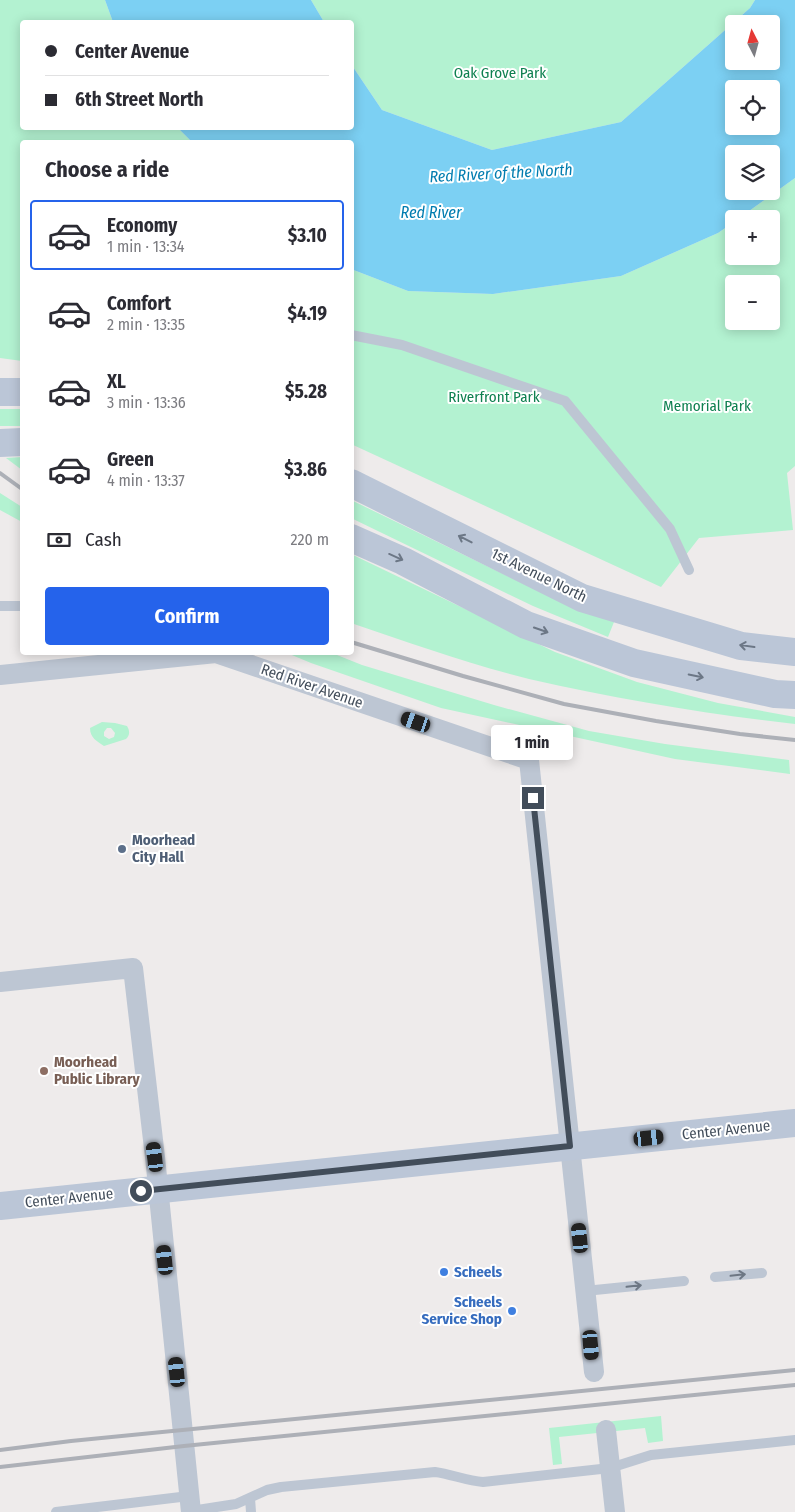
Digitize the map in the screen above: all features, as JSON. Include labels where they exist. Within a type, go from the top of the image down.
[{"type":"main road","points":[[0,392],[20,392]]},
{"type":"main road","points":[[0,444],[20,442]]},
{"type":"main road","name":"1st Avenue North","points":[[354,484],[582,598],[741,646],[795,652]]},
{"type":"main road","points":[[354,539],[403,561],[526,624],[634,662],[774,694],[795,695]]},
{"type":"main road","name":"Center Avenue","points":[[0,1206],[795,1123]]},
{"type":"street","name":"Red River Avenue","points":[[0,675],[179,655]]},
{"type":"street","name":"Red River Avenue","points":[[222,655],[529,760],[570,1146]]},
{"type":"street","points":[[0,982],[133,968],[158,1189],[190,1506]]},
{"type":"street","points":[[570,1146],[594,1372]]},
{"type":"street","points":[[606,1430],[615,1512]]},
{"type":"lane","points":[[354,336],[402,344],[565,401],[670,528],[689,570]]},
{"type":"lane","points":[[0,606],[20,606]]},
{"type":"lane","points":[[715,1277],[762,1273]]},
{"type":"lane","points":[[585,1291],[684,1280]]},
{"type":"lane","points":[[56,1512],[236,1504],[267,1490],[281,1487],[435,1472],[474,1482],[483,1482],[610,1468],[651,1455],[795,1440]]},
{"type":"lane","points":[[250,1498],[251,1512]]},
{"type":"green space","points":[[0,0],[105,0],[112,20],[20,20],[20,130],[180,130],[190,140],[20,140],[20,361],[0,358]]},
{"type":"green space","name":"Oak Grove Park","points":[[311,0],[755,0],[742,15],[725,15],[725,30],[621,122],[492,150],[382,110],[354,68],[354,20],[323,20]]},
{"type":"green space","points":[[795,178],[795,466],[787,473],[793,530],[699,538],[661,587],[354,445],[354,270],[408,291],[493,294],[621,276],[725,228],[725,265],[780,265],[780,210],[751,210],[764,200],[780,200],[780,189]]},
{"type":"green space","points":[[0,409],[20,409],[20,426],[0,426]]},
{"type":"green space","points":[[20,457],[20,468],[6,458]]},
{"type":"green space","points":[[0,493],[20,506],[20,521],[0,510]]},
{"type":"green space","points":[[354,501],[553,598],[614,622],[608,637],[533,606],[354,519]]},
{"type":"green space","points":[[354,555],[555,652],[637,682],[718,703],[795,717],[795,724],[728,716],[595,693],[529,679],[417,646],[354,624]]},
{"type":"green space","points":[[292,655],[337,655],[362,665],[494,705],[589,731],[665,744],[789,760],[790,774],[675,759],[441,708]]},
{"type":"green space","points":[[102,722],[115,723],[127,726],[129,733],[126,739],[104,746],[96,741],[90,728]],"holes":[[[107,728],[111,728],[115,733],[114,737],[109,739],[104,736],[104,732]]]},
{"type":"green space","points":[[661,1416],[663,1441],[648,1443],[645,1428],[559,1437],[562,1464],[553,1465],[549,1428]]},
{"type":"water","points":[[105,0],[311,0],[323,20],[112,20]]},
{"type":"water","name":"Red River","points":[[755,0],[795,0],[795,178],[780,189],[780,145],[725,145],[725,200],[764,200],[751,210],[725,210],[725,228],[718,233],[621,276],[493,294],[408,291],[354,270],[354,140],[190,140],[180,130],[354,130],[354,68],[382,110],[492,150],[621,122],[725,30],[725,70],[780,70],[780,15],[742,15]]},
{"type":"railway","points":[[0,473],[20,488]]},
{"type":"railway","points":[[354,643],[564,704],[656,721],[740,734],[795,740]]},
{"type":"railway","points":[[0,1450],[71,1441],[795,1370]]},
{"type":"railway","points":[[0,1467],[184,1446],[795,1385]]},
{"type":"place","name":"Moorhead City Hall","points":[[122,849]]},
{"type":"place","name":"Moorhead Public Library","points":[[44,1071]]},
{"type":"place","name":"Scheels","points":[[444,1272]]},
{"type":"place","name":"Scheels Service Shop","points":[[512,1311]]},
{"type":"route","points":[[141,1191],[570,1146],[533,798]]},
{"type":"water label","name":"Red River of the North","points":[[501,173]]},
{"type":"park label","name":"Riverfront Park","points":[[494,397]]},
{"type":"park label","name":"Memorial Park","points":[[707,406]]}]
